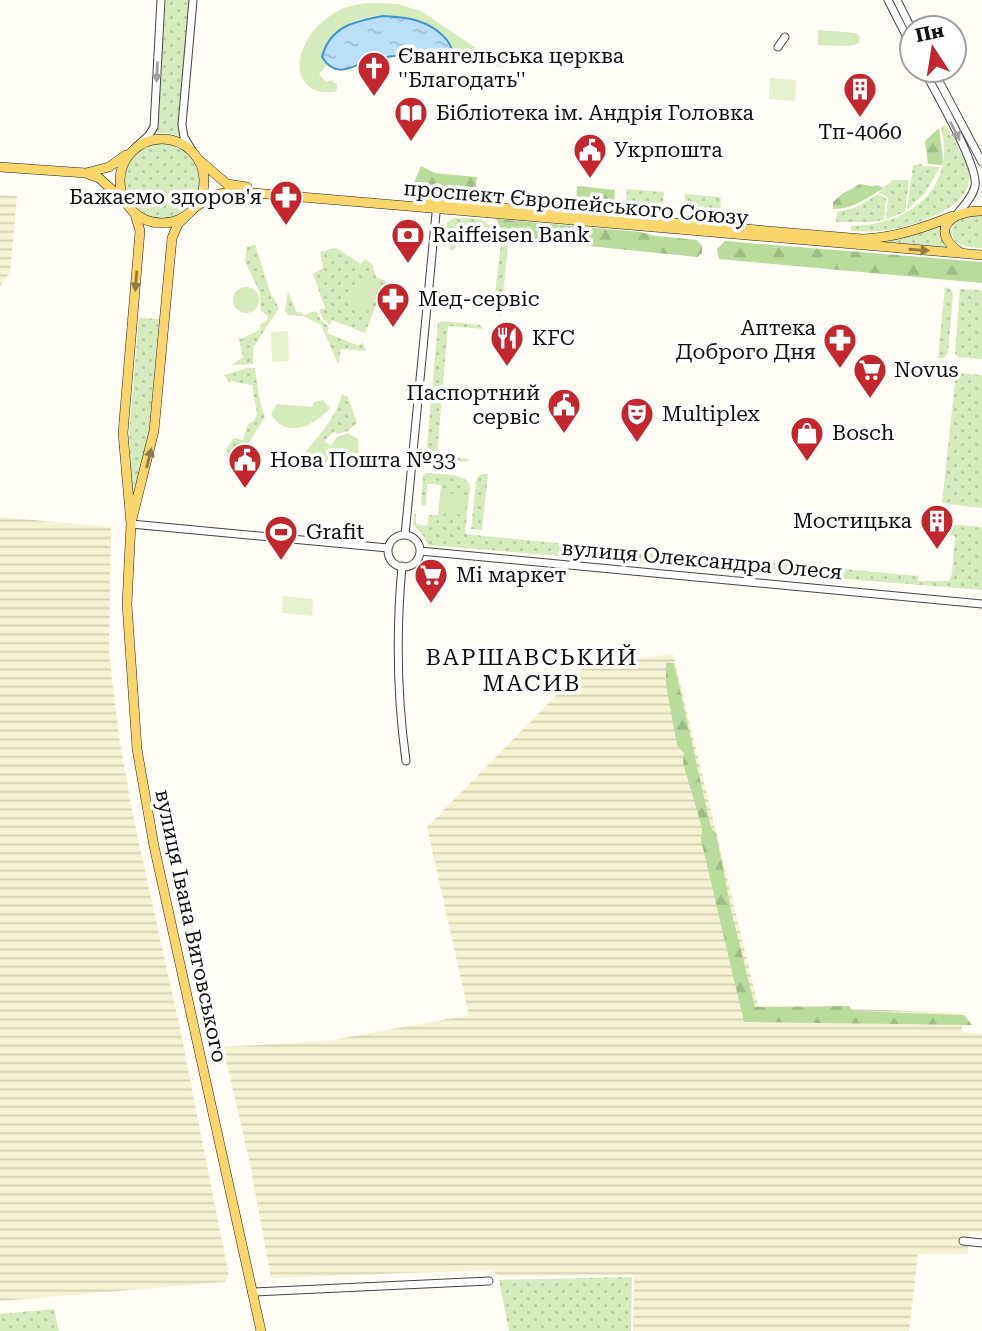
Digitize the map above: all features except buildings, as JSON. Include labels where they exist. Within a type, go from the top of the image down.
[{"type":"main road","points":[[0,167],[86,173],[99,178],[135,214],[149,221],[165,223],[190,212],[198,202],[204,185],[202,168],[196,156],[179,142],[162,138],[145,142],[109,167],[86,173]]},
{"type":"main road","points":[[124,202],[119,179],[122,164],[134,149]]},
{"type":"main road","name":"проспект Європейського Союзу","points":[[196,156],[227,184],[437,206],[982,255]]},
{"type":"main road","name":"проспект Європейського Союзу","points":[[190,212],[212,195],[225,191],[862,239],[883,238],[909,232],[955,215],[982,211]]},
{"type":"main road","name":"вулиця Івана Виговського","points":[[131,524],[154,431],[172,238],[178,224],[190,212]]},
{"type":"main road","name":"вулиця Івана Виговського","points":[[135,214],[140,231],[123,433],[131,524],[127,604],[137,749],[154,846],[261,1331]]},
{"type":"main road","points":[[955,215],[948,223],[946,236],[953,248],[962,254]]},
{"type":"street","points":[[134,149],[154,127],[162,0]]},
{"type":"street","points":[[192,0],[182,125],[184,137],[196,156]]},
{"type":"street","points":[[888,0],[898,20]]},
{"type":"street","points":[[778,47],[785,37]]},
{"type":"street","points":[[931,84],[966,152],[975,178],[975,187],[955,215]]},
{"type":"street","points":[[940,84],[982,162]]},
{"type":"street","points":[[405,535],[437,206]]},
{"type":"street","points":[[131,524],[388,548]]},
{"type":"street","points":[[405,535],[416,541],[420,551],[414,564],[402,566],[391,560],[388,548],[393,539],[405,535]]},
{"type":"street","name":"вулиця Олександра Олеся","points":[[420,551],[982,604]]},
{"type":"street","points":[[402,566],[398,683],[406,761]]},
{"type":"street","points":[[963,1241],[982,1242]]},
{"type":"street","points":[[252,1293],[489,1281]]},
{"type":"shaded area","points":[[0,195],[17,196],[10,272],[0,286]]},
{"type":"shaded area","points":[[0,517],[111,527],[109,655],[120,743],[229,1276],[225,1282],[0,1301]]},
{"type":"shaded area","points":[[673,654],[758,1005],[962,1013],[962,1032],[982,1034],[982,1233],[969,1232],[968,1254],[918,1254],[909,1331],[633,1331],[634,1275],[499,1276],[491,1270],[271,1278],[249,1159],[223,1047],[326,1041],[469,1015],[427,827],[586,665]]},
{"type":"green space","points":[[166,0],[189,0],[179,136],[157,134]]},
{"type":"green space","points":[[377,3],[398,4],[421,11],[504,67],[450,61],[454,53],[437,34],[392,18],[375,16],[346,25],[331,38],[326,47],[322,56],[327,65],[319,74],[326,82],[332,80],[337,85],[337,91],[318,91],[305,83],[301,76],[300,59],[313,31],[328,17],[345,8]]},
{"type":"green space","points":[[818,30],[856,33],[860,37],[859,43],[851,46],[818,45]]},
{"type":"green space","points":[[770,78],[796,80],[795,101],[769,99]]},
{"type":"green space","points":[[946,125],[969,175],[967,187],[960,198],[949,208],[920,222],[879,231],[851,231],[851,226],[892,219],[909,211],[924,199],[935,185],[942,168],[944,149],[941,127]]},
{"type":"green space","points":[[939,128],[942,165],[928,164],[925,141]]},
{"type":"green space","points":[[161,143],[175,146],[188,154],[196,167],[199,181],[196,195],[188,208],[175,216],[161,219],[147,216],[134,208],[126,195],[123,181],[126,167],[134,154],[147,146]]},
{"type":"green space","points":[[913,165],[940,167],[925,193],[907,210]]},
{"type":"green space","points":[[421,166],[435,173],[477,177],[475,191],[413,185]]},
{"type":"green space","points":[[892,180],[909,180],[905,212],[886,219],[888,197],[879,193]]},
{"type":"green space","points":[[860,184],[884,188],[853,205],[833,209],[833,202]]},
{"type":"green space","points":[[577,186],[615,190],[614,203],[576,200]]},
{"type":"green space","points":[[627,189],[664,192],[663,206],[626,203]]},
{"type":"green space","points":[[685,194],[721,197],[720,211],[684,208]]},
{"type":"green space","points":[[878,194],[886,198],[884,220],[836,222],[837,212],[857,207]]},
{"type":"green space","points":[[532,197],[617,205],[614,211],[531,204]]},
{"type":"green space","points":[[968,215],[982,216],[982,248],[963,245],[955,240],[952,229],[954,221]]},
{"type":"green space","points":[[455,218],[483,221],[493,234],[485,241],[468,240],[450,250],[452,230],[445,229],[448,222]]},
{"type":"green space","points":[[496,219],[697,240],[702,246],[702,253],[697,257],[500,237],[500,227]]},
{"type":"green space","points":[[940,226],[945,247],[888,242]]},
{"type":"green space","points":[[725,241],[982,262],[982,283],[719,259],[717,249]]},
{"type":"green space","points":[[255,244],[270,292],[279,308],[253,348],[253,364],[232,365],[243,357],[238,336],[241,339],[261,329],[260,325],[268,316],[261,311],[260,293],[245,261],[247,247]]},
{"type":"green space","points":[[501,244],[508,244],[501,317],[493,309]]},
{"type":"green space","points":[[336,248],[361,264],[365,259],[372,264],[376,277],[386,281],[365,333],[332,320],[330,325],[319,310],[325,308],[313,274],[323,268],[320,252]]},
{"type":"green space","points":[[366,275],[377,282],[379,289],[372,294],[370,309],[361,313],[350,306],[348,296],[355,287],[365,284]]},
{"type":"green space","points":[[246,287],[255,291],[259,300],[255,309],[246,313],[237,309],[233,300],[237,291]]},
{"type":"green space","points":[[945,287],[951,289],[953,295],[948,352],[945,357],[938,359]]},
{"type":"green space","points":[[960,289],[982,290],[982,359],[958,357],[955,353]]},
{"type":"green space","points":[[288,291],[297,313],[304,315],[316,311],[329,327],[327,333],[359,346],[363,342],[366,351],[341,349],[338,364],[321,325],[303,316],[288,315],[285,311]]},
{"type":"green space","points":[[139,318],[159,319],[149,434],[137,485],[132,485],[129,433]]},
{"type":"green space","points":[[441,321],[480,325],[483,329],[448,326],[437,456],[470,459],[466,462],[426,458],[438,323]]},
{"type":"green space","points":[[288,331],[289,361],[272,362],[271,332]]},
{"type":"green space","points":[[255,368],[265,417],[245,449],[229,458],[226,449],[234,438],[243,440],[248,424],[254,421],[257,414],[252,385],[230,381],[230,384],[224,375]]},
{"type":"green space","points":[[956,373],[982,375],[982,508],[942,503]]},
{"type":"green space","points":[[342,394],[348,397],[357,423],[348,431],[337,434],[334,432],[325,440],[327,442],[323,441],[309,449],[309,456],[313,460],[311,465],[301,459],[330,421]]},
{"type":"green space","points":[[323,400],[330,408],[316,420],[300,428],[284,427],[271,414],[277,404],[312,407],[314,402]]},
{"type":"green space","points":[[348,433],[358,439],[359,453],[353,461],[344,463],[333,452],[325,463],[310,458],[309,449],[312,444],[323,441],[331,446],[337,437]]},
{"type":"green space","points":[[427,473],[457,476],[470,485],[465,534],[655,553],[655,559],[682,561],[681,566],[428,545],[413,524],[414,514],[416,524],[427,526],[429,515],[438,515],[441,485],[427,484],[426,506],[421,505],[423,475]]},
{"type":"green space","points":[[488,474],[482,530],[471,529],[476,482],[478,476]]},
{"type":"green space","points":[[442,493],[466,495],[465,515],[440,513]]},
{"type":"green space","points":[[939,523],[982,527],[982,590],[833,578],[833,568],[918,576],[918,581],[949,581],[955,536],[939,532]]},
{"type":"green space","points":[[696,557],[808,565],[807,576],[685,566],[685,561],[696,562]]},
{"type":"green space","points":[[283,596],[313,599],[312,616],[282,613]]},
{"type":"green space","points":[[666,663],[674,663],[755,1007],[849,1006],[853,1011],[964,1015],[972,1025],[744,1022],[701,840],[702,828],[683,763],[684,753],[677,745],[666,685]]},
{"type":"green space","points":[[632,1277],[631,1331],[509,1331],[499,1280]]},
{"type":"green space","points":[[54,1309],[59,1331],[0,1331],[0,1314]]},
{"type":"water","points":[[383,16],[414,20],[438,31],[451,48],[450,61],[396,56],[376,60],[367,66],[363,62],[341,70],[326,63],[322,57],[337,32],[354,23]]},
{"type":"place","name":"Євангельська церква ''Благодать''","points":[[374,98]]},
{"type":"place","name":"Тп-4060","points":[[860,119]]},
{"type":"place","name":"Бібліотека ім. Андрія Головка","points":[[411,143]]},
{"type":"place","name":"Укрпошта","points":[[590,180]]},
{"type":"place","name":"Бажаємо здоров'я","points":[[286,227]]},
{"type":"place","name":"Raiffeisen Bank","points":[[408,265]]},
{"type":"place","name":"Мед-сервіс","points":[[393,329]]},
{"type":"place","name":"KFC","points":[[507,368]]},
{"type":"place","name":"Аптека Доброго Дня","points":[[840,370]]},
{"type":"place","name":"Novus","points":[[870,400]]},
{"type":"place","name":"Паспортний сервіс","points":[[564,435]]},
{"type":"place","name":"Multiplex","points":[[637,444]]},
{"type":"place","name":"Bosch","points":[[807,463]]},
{"type":"place","name":"Нова Пошта №33","points":[[245,490]]},
{"type":"place","name":"Мостицька","points":[[937,551]]},
{"type":"place","name":"Grafit","points":[[281,562]]},
{"type":"place","name":"Mi маркет","points":[[431,605]]},
{"type":"district","name":"ВАРШАВСЬКИЙ МАСИВ","points":[[532,670]]}]
